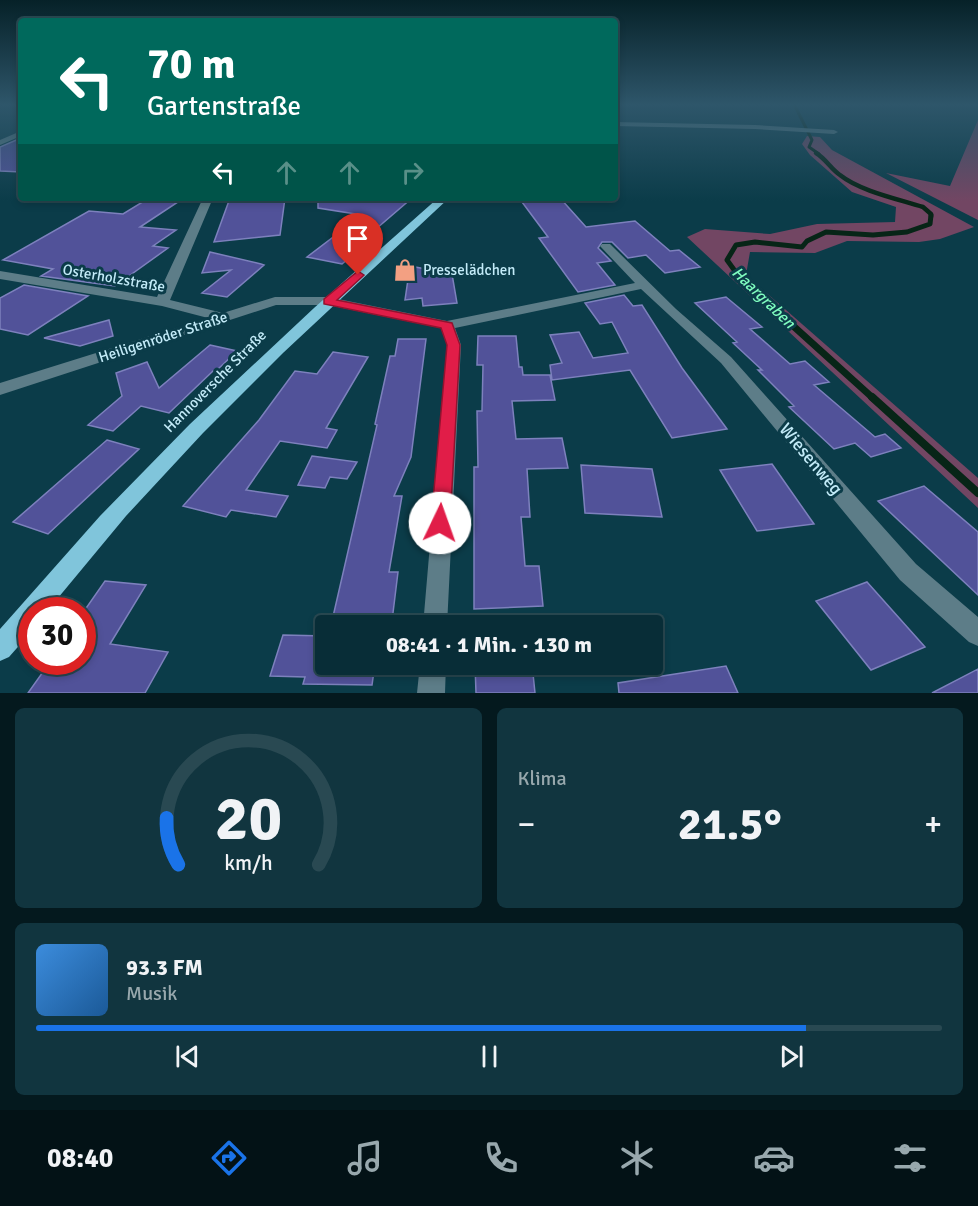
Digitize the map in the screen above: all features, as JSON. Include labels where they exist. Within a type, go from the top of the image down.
[{"type":"main road","name":"Hannoversche Straße","points":[[44,597],[119,510],[328,301],[441,201]]},
{"type":"main road","name":"Hannoversche Straße","points":[[0,648],[18,627]]},
{"type":"street","points":[[1,143],[18,144]]},
{"type":"street","points":[[162,302],[207,201]]},
{"type":"street","name":"Wiesenweg","points":[[606,246],[643,285],[726,360],[908,572],[978,633]]},
{"type":"street","name":"Osterholzstraße","points":[[0,275],[162,302],[222,317]]},
{"type":"street","points":[[436,615],[454,345],[447,326],[643,285]]},
{"type":"street","name":"Heiligenröder Straße","points":[[0,389],[275,301],[328,301],[447,326]]},
{"type":"street","points":[[431,693],[432,675]]},
{"type":"shaded area","points":[[807,136],[820,137],[832,150],[974,227],[940,239],[919,242],[847,241],[815,253],[750,252],[746,275],[978,478],[978,508],[687,237],[705,229],[770,234],[817,224],[895,222],[896,207],[852,192],[810,155],[802,144]]},
{"type":"shaded area","points":[[971,136],[978,136],[978,220],[886,173],[950,186]]},
{"type":"building","points":[[18,139],[18,172],[0,171],[0,147]]},
{"type":"building","points":[[144,201],[179,201],[140,227],[176,230],[153,246],[168,248],[115,286],[41,276],[53,269],[3,260],[89,211],[123,214]]},
{"type":"building","points":[[229,201],[285,201],[280,235],[214,242]]},
{"type":"building","points":[[318,201],[409,201],[355,247],[361,248],[342,264],[307,257],[362,215],[318,208]]},
{"type":"building","points":[[521,201],[563,201],[586,227],[635,221],[670,251],[679,250],[700,267],[665,273],[646,255],[628,258],[612,242],[602,242],[598,248],[611,261],[597,263],[615,285],[578,292],[539,238],[548,237]]},
{"type":"building","points":[[210,252],[264,265],[227,297],[202,293],[231,270],[202,273]]},
{"type":"building","points":[[410,266],[452,274],[457,303],[423,306],[422,298],[405,300]]},
{"type":"building","points":[[24,285],[88,296],[28,335],[0,329],[0,298]]},
{"type":"building","points":[[624,295],[633,306],[642,305],[682,368],[727,429],[672,438],[630,370],[552,380],[550,365],[562,363],[550,335],[579,332],[593,358],[628,353],[612,322],[600,324],[585,303]]},
{"type":"building","points":[[726,297],[762,327],[750,329],[790,364],[805,361],[829,382],[814,385],[875,437],[885,434],[901,448],[871,457],[855,443],[834,449],[789,407],[794,406],[758,370],[762,370],[733,343],[737,342],[695,303]]},
{"type":"building","points":[[109,320],[113,336],[80,346],[44,338]]},
{"type":"building","points":[[478,336],[516,336],[519,367],[522,367],[523,375],[550,375],[555,400],[512,401],[516,439],[562,438],[568,468],[527,469],[530,517],[521,517],[525,566],[539,566],[543,606],[474,609],[474,467],[478,467],[477,411],[482,411],[483,365],[477,365]]},
{"type":"building","points":[[398,339],[426,339],[411,457],[394,496],[402,496],[389,572],[398,572],[393,615],[333,615],[377,425],[375,424],[390,356],[395,356]]},
{"type":"building","points":[[210,345],[237,351],[169,413],[141,406],[113,431],[88,425],[122,396],[116,373],[147,362],[159,388]]},
{"type":"building","points":[[333,352],[368,357],[326,428],[337,430],[327,448],[280,441],[246,490],[288,496],[276,517],[231,510],[226,517],[183,506],[259,420],[295,371],[317,374]]},
{"type":"building","points":[[107,440],[139,449],[48,534],[13,522]]},
{"type":"building","points":[[312,456],[357,462],[347,479],[330,477],[325,488],[298,485]]},
{"type":"building","points":[[772,464],[814,524],[757,531],[720,470]]},
{"type":"building","points":[[581,465],[652,469],[662,517],[585,513]]},
{"type":"building","points":[[924,486],[978,532],[978,595],[878,501]]},
{"type":"building","points":[[105,581],[146,585],[110,644],[168,652],[145,693],[28,693],[41,675],[96,675],[96,597],[94,597]]},
{"type":"building","points":[[867,582],[925,647],[871,670],[816,601]]},
{"type":"building","points":[[283,635],[315,636],[315,675],[373,675],[372,685],[303,684],[305,677],[270,676]]},
{"type":"building","points":[[726,666],[738,693],[619,693],[618,683]]},
{"type":"building","points":[[978,669],[978,693],[932,693]]},
{"type":"building","points":[[475,675],[533,675],[535,693],[476,693]]},
{"type":"waterway","name":"Haargraben","points":[[810,136],[812,140],[809,147],[819,154]]},
{"type":"waterway","name":"Haargraben","points":[[816,153],[848,181],[880,194],[923,207],[931,215]]},
{"type":"waterway","name":"Haargraben","points":[[761,297],[740,278],[727,260],[736,245],[755,242],[802,247],[807,241],[826,232],[873,235],[907,232],[930,224],[931,215]]},
{"type":"waterway","name":"Haargraben","points":[[759,295],[874,399]]},
{"type":"waterway","name":"Haargraben","points":[[872,397],[978,493]]},
{"type":"place","name":"Presselädchen","points":[[405,270]]},
{"type":"route","points":[[358,275],[328,301],[447,326],[454,345],[440,523]]}]
